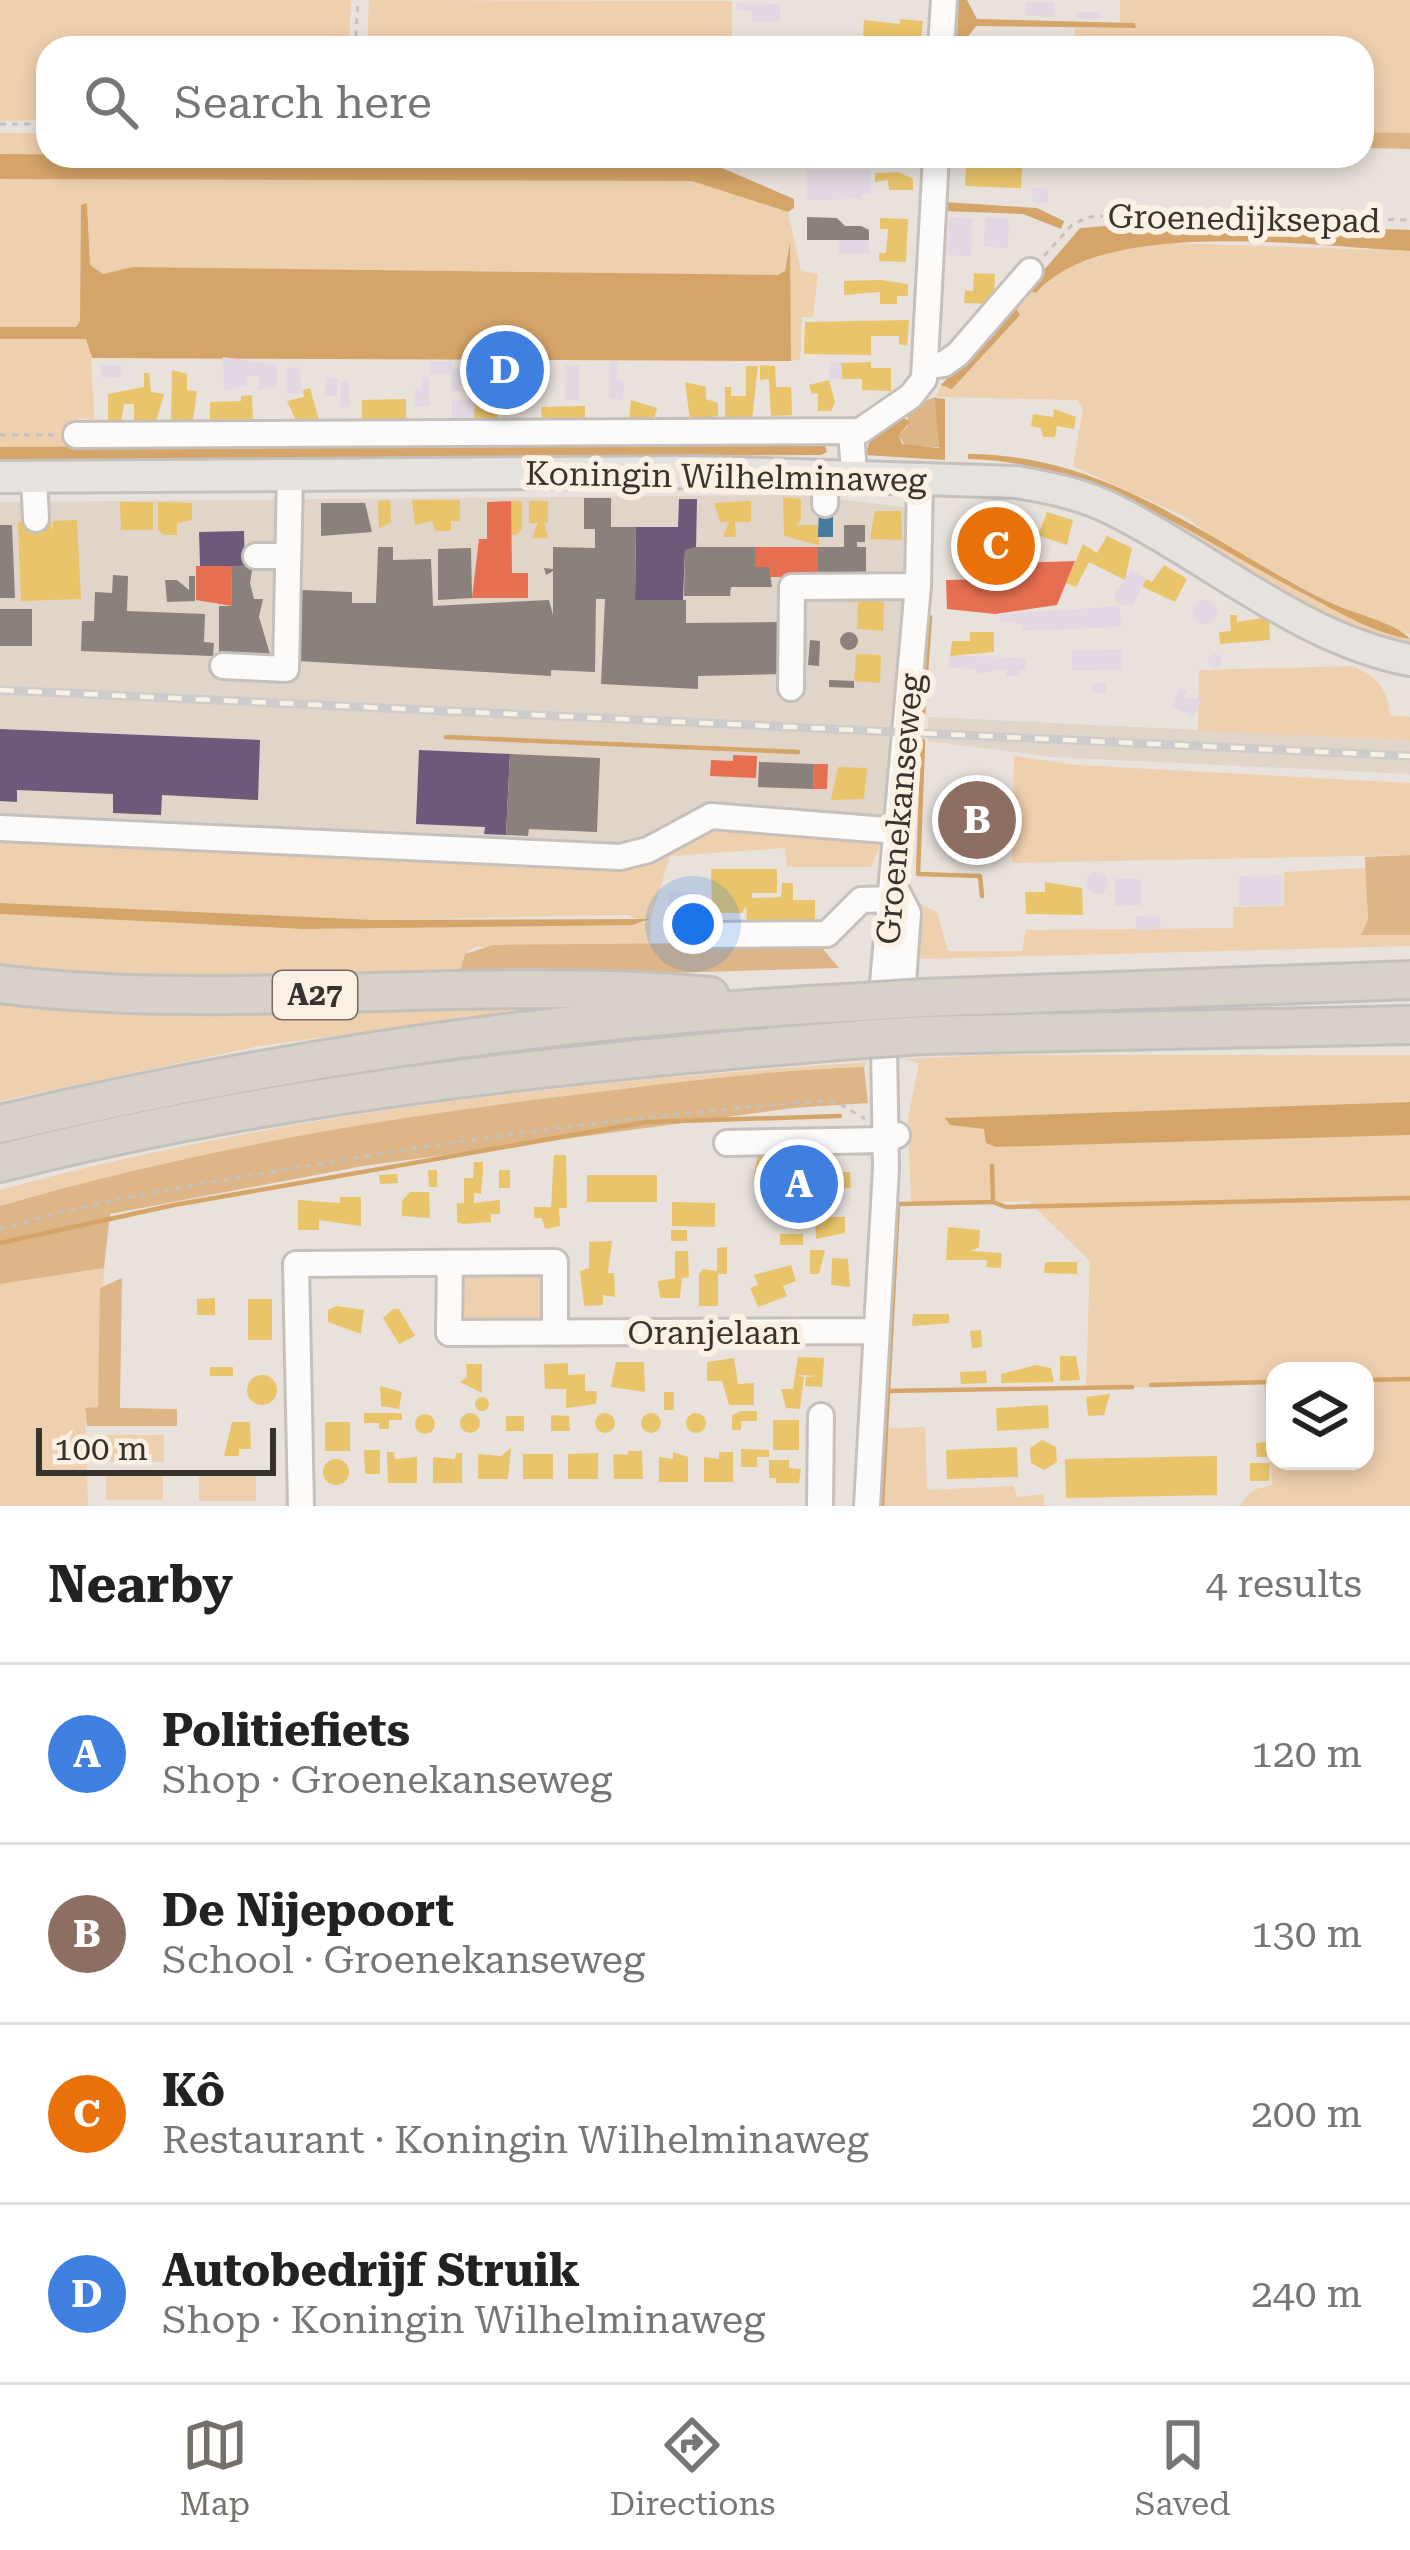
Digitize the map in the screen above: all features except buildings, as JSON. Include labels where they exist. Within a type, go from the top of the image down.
[{"type":"highway","name":"A27","points":[[0,1162],[136,1130],[368,1089],[864,1020],[923,998],[1410,980]]},
{"type":"highway","name":"A27","points":[[0,984],[191,996],[631,988],[806,1005],[924,1035],[1410,1025]]},
{"type":"highway","name":"A27","points":[[0,1124],[352,1053],[574,1024],[806,1005]]},
{"type":"main road","name":"Koningin Wilhelminaweg","points":[[0,477],[1017,482],[1067,491],[1113,509],[1302,620],[1376,653],[1410,660]]},
{"type":"street","points":[[942,36],[944,0]]},
{"type":"street","points":[[835,483],[851,431],[860,431],[911,396],[926,366],[935,168]]},
{"type":"street","points":[[926,366],[958,354],[1030,271]]},
{"type":"street","name":"Koningin Wilhelminaweg","points":[[76,435],[851,431]]},
{"type":"street","points":[[223,666],[286,669],[290,475]]},
{"type":"street","points":[[34,476],[37,519]]},
{"type":"street","name":"Groenekanseweg","points":[[867,1506],[885,1129],[883,983],[918,586],[920,478]]},
{"type":"street","points":[[256,556],[288,556]]},
{"type":"street","points":[[791,688],[792,587],[918,586]]},
{"type":"street","points":[[0,828],[620,856],[648,850],[711,816],[898,831]]},
{"type":"street","points":[[710,934],[827,934],[861,900],[891,889]]},
{"type":"street","points":[[727,1143],[885,1129]]},
{"type":"street","points":[[301,1506],[296,1264],[555,1262],[555,1333]]},
{"type":"street","name":"Oranjelaan","points":[[450,1263],[449,1333],[874,1330]]},
{"type":"street","points":[[820,1416],[820,1506]]},
{"type":"path","points":[[356,36],[358,0]]},
{"type":"path","points":[[0,124],[36,124]]},
{"type":"path","name":"Groenedijksepad","points":[[1030,271],[1072,225],[1088,217],[1159,213],[1410,220]]},
{"type":"path","points":[[0,435],[76,435]]},
{"type":"path","points":[[0,1229],[245,1176],[625,1116],[820,1101],[837,1102],[856,1118],[885,1129]]},
{"type":"shaded area","points":[[0,0],[351,0],[350,36],[36,36],[36,120],[0,121]]},
{"type":"shaded area","points":[[369,0],[732,1],[732,36],[368,36]]},
{"type":"shaded area","points":[[959,0],[967,0],[977,19],[1135,23],[1136,28],[976,26],[968,36],[957,36]]},
{"type":"shaded area","points":[[1120,0],[1410,0],[1410,133],[1374,132],[1374,36],[1075,36],[1075,28],[1120,28]]},
{"type":"shaded area","points":[[1374,132],[1410,133],[1410,149],[1374,148]]},
{"type":"shaded area","points":[[0,133],[36,133],[36,154],[0,154]]},
{"type":"shaded area","points":[[0,154],[36,154],[36,168],[722,168],[794,199],[794,208],[788,212],[692,181],[0,179]]},
{"type":"shaded area","points":[[0,179],[692,181],[788,212],[801,271],[818,274],[813,317],[802,317],[800,359],[791,361],[789,245],[785,271],[779,275],[133,267],[103,274],[90,265],[87,203],[81,206],[80,321],[76,327],[63,327],[90,342],[95,430],[87,418],[70,421],[73,447],[0,447]]},
{"type":"shaded area","points":[[944,202],[1037,208],[1064,221],[1061,229],[1023,214],[943,211]]},
{"type":"shaded area","points":[[87,203],[90,265],[103,274],[133,267],[778,275],[785,271],[790,242],[791,361],[92,358],[86,339],[0,339],[0,327],[76,327],[80,321],[81,205]]},
{"type":"shaded area","points":[[1170,221],[1410,230],[1410,251],[1267,242],[1159,244],[1109,253],[1068,269],[1036,293],[1027,290],[1080,228]]},
{"type":"shaded area","points":[[1141,242],[1410,251],[1410,635],[1329,602],[1218,542],[1188,518],[1073,466],[1083,409],[1077,400],[936,397],[941,385],[952,389],[1020,315],[1015,306],[1027,290],[1036,293],[1063,269]]},
{"type":"shaded area","points":[[1015,306],[1020,315],[952,389],[941,385]]},
{"type":"shaded area","points":[[936,397],[939,447],[905,446],[899,435],[908,426],[907,407]]},
{"type":"shaded area","points":[[935,398],[945,399],[945,460],[865,455],[869,443],[901,416],[910,422],[899,435],[902,444],[939,448]]},
{"type":"shaded area","points":[[824,443],[827,452],[821,455],[0,460],[0,447]]},
{"type":"shaded area","points":[[669,454],[670,460],[0,469],[0,460]]},
{"type":"shaded area","points":[[968,454],[1020,458],[1113,485],[1329,602],[1384,623],[1410,639],[1345,615],[1186,528],[1103,489],[1015,463],[968,459]]},
{"type":"shaded area","points":[[1072,473],[1131,498],[1326,606],[1410,639],[1410,652],[1267,587]]},
{"type":"shaded area","points":[[802,495],[906,507],[909,513],[884,836],[714,826],[633,867],[0,837],[0,502]]},
{"type":"shaded area","points":[[1351,666],[1379,684],[1390,715],[1410,717],[1410,740],[1198,731],[1199,670]]},
{"type":"shaded area","points":[[928,717],[1410,740],[1410,774],[1053,757],[928,741]]},
{"type":"shaded area","points":[[1014,756],[1077,765],[1410,783],[1410,855],[1012,863]]},
{"type":"shaded area","points":[[714,826],[884,836],[871,867],[787,867],[785,848],[670,856],[651,918],[650,945],[475,947],[465,954],[458,979],[128,976],[0,967],[0,914],[302,929],[649,923],[627,915],[374,920],[0,903],[0,837],[633,867]]},
{"type":"shaded area","points":[[1410,855],[1410,935],[1361,935],[1368,920],[1365,857]]},
{"type":"shaded area","points":[[1366,868],[1368,920],[1362,935],[1410,935],[1410,946],[920,959],[920,904],[937,912],[948,951],[1022,951],[1026,930],[1233,928],[1234,907],[1284,906],[1284,872]]},
{"type":"shaded area","points":[[0,903],[374,920],[650,919],[632,925],[302,929],[0,914]]},
{"type":"shaded area","points":[[817,942],[839,968],[458,979],[465,954],[493,945]]},
{"type":"shaded area","points":[[0,999],[553,1006],[260,1046],[0,1101]]},
{"type":"shaded area","points":[[1410,1055],[1410,1102],[945,1118],[950,1125],[985,1129],[986,1143],[996,1147],[1410,1135],[1410,1506],[1239,1506],[1253,1490],[1272,1485],[1271,1470],[1374,1470],[1374,1362],[1266,1362],[1266,1408],[1264,1383],[1086,1389],[1090,1261],[1028,1201],[911,1205],[908,1118],[919,1063],[905,1059]]},
{"type":"shaded area","points":[[867,1062],[864,1067],[682,1082],[356,1126],[141,1169],[0,1206],[0,1190],[107,1163],[322,1120],[648,1079]]},
{"type":"shaded area","points":[[864,1067],[868,1103],[793,1108],[363,1166],[110,1214],[104,1268],[0,1284],[0,1206],[70,1186],[212,1153],[428,1115],[718,1078]]},
{"type":"shaded area","points":[[1410,1102],[1410,1135],[996,1147],[986,1143],[984,1129],[950,1125],[945,1118]]},
{"type":"shaded area","points":[[104,1268],[98,1408],[85,1409],[88,1506],[0,1506],[0,1284]]},
{"type":"shaded area","points":[[547,1272],[546,1323],[461,1323],[461,1273]]},
{"type":"shaded area","points":[[122,1278],[120,1408],[177,1409],[177,1426],[87,1426],[85,1408],[98,1407],[100,1288]]},
{"type":"shaded area","points":[[925,1427],[927,1490],[1014,1486],[1017,1497],[1043,1494],[1045,1506],[880,1506],[884,1428]]},
{"type":"shaded area","points":[[105,1435],[164,1435],[164,1462],[105,1461]]},
{"type":"shaded area","points":[[106,1473],[163,1473],[163,1500],[106,1500]]},
{"type":"shaded area","points":[[199,1473],[256,1473],[256,1501],[199,1501]]},
{"type":"waterway","points":[[923,714],[930,617]]},
{"type":"waterway","points":[[446,737],[798,752]]},
{"type":"waterway","points":[[923,741],[918,874],[980,876],[982,896]]},
{"type":"waterway","points":[[0,1243],[174,1205],[647,1122],[840,1116]]},
{"type":"waterway","points":[[882,1506],[898,1204],[993,1202],[992,1166]]},
{"type":"waterway","points":[[993,1202],[1006,1207],[1410,1198]]},
{"type":"waterway","points":[[1374,1380],[1410,1379]]},
{"type":"waterway","points":[[1151,1385],[1266,1382]]},
{"type":"waterway","points":[[887,1391],[1132,1387]]},
{"type":"railway","points":[[0,690],[1410,756]]},
{"type":"place","name":"Autobedrijf Struik","points":[[505,370]]},
{"type":"place","name":"Kô","points":[[996,546]]},
{"type":"place","name":"De Nijepoort","points":[[977,820]]},
{"type":"place","name":"Politiefiets","points":[[799,1184]]}]
